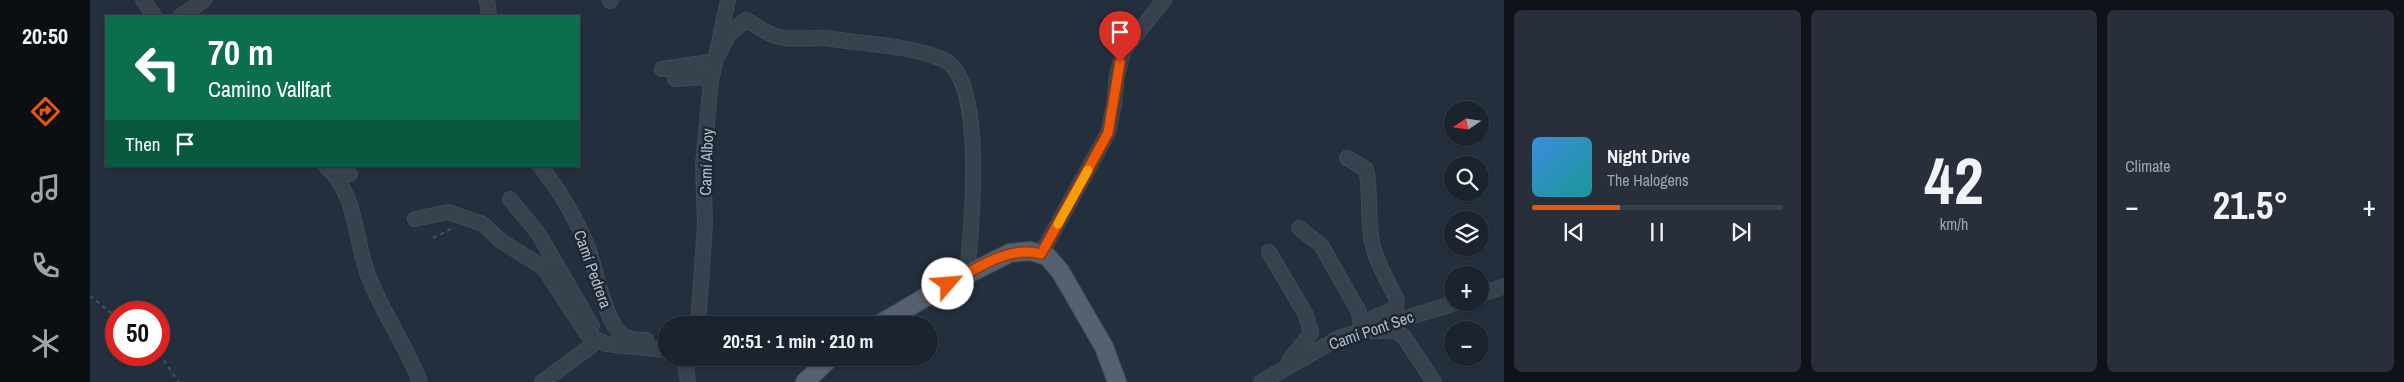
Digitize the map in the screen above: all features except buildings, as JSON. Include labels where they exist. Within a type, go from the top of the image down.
[{"type":"main road","points":[[894,316],[966,274],[1010,253],[1030,251],[1048,256],[1060,271],[1104,347],[1117,382]]},
{"type":"main road","points":[[805,382],[822,366]]},
{"type":"street","points":[[143,0],[153,15]]},
{"type":"street","points":[[182,15],[204,0]]},
{"type":"street","points":[[487,0],[489,15]]},
{"type":"street","name":"Camí Alboy","points":[[699,316],[705,224],[703,164],[711,81],[728,0]]},
{"type":"street","points":[[1041,254],[1108,133],[1114,105],[1117,75],[1124,50],[1164,0]]},
{"type":"street","points":[[662,69],[715,61],[729,34],[746,20],[779,37],[821,37],[910,50],[945,60],[963,81],[970,114],[973,212],[966,274]]},
{"type":"street","points":[[675,79],[701,77],[711,81]]},
{"type":"street","points":[[1347,158],[1366,169],[1369,184],[1370,226],[1374,251],[1397,300],[1396,308],[1373,318],[1367,329]]},
{"type":"street","points":[[327,167],[346,190],[354,213],[367,272],[420,382]]},
{"type":"street","name":"Camí Pedrera","points":[[541,167],[570,208],[589,250],[609,314],[620,333],[630,339],[658,341]]},
{"type":"street","points":[[510,199],[538,233],[599,342]]},
{"type":"street","points":[[415,218],[448,212],[483,224],[501,241],[544,268],[588,335],[599,342],[622,347],[658,349]]},
{"type":"street","points":[[1299,228],[1321,245],[1367,329]]},
{"type":"street","points":[[1269,252],[1306,315],[1311,333],[1282,370]]},
{"type":"street","points":[[1489,292],[1504,286]]},
{"type":"street","points":[[1489,295],[1504,294]]},
{"type":"street","name":"Camí Pont Sec","points":[[1261,382],[1339,338],[1444,306]]},
{"type":"street","points":[[1367,329],[1396,331],[1404,337],[1434,382]]},
{"type":"street","points":[[542,382],[599,342]]},
{"type":"street","points":[[686,366],[688,382]]},
{"type":"street","points":[[693,382],[695,366]]},
{"type":"path","points":[[433,238],[470,220]]},
{"type":"path","points":[[90,296],[105,308]]},
{"type":"path","points":[[168,366],[179,382]]},
{"type":"slow traffic","points":[[1058,224],[1088,170]]},
{"type":"route","points":[[948,284],[1010,253],[1030,251],[1041,254],[1108,133],[1120,62]]}]
